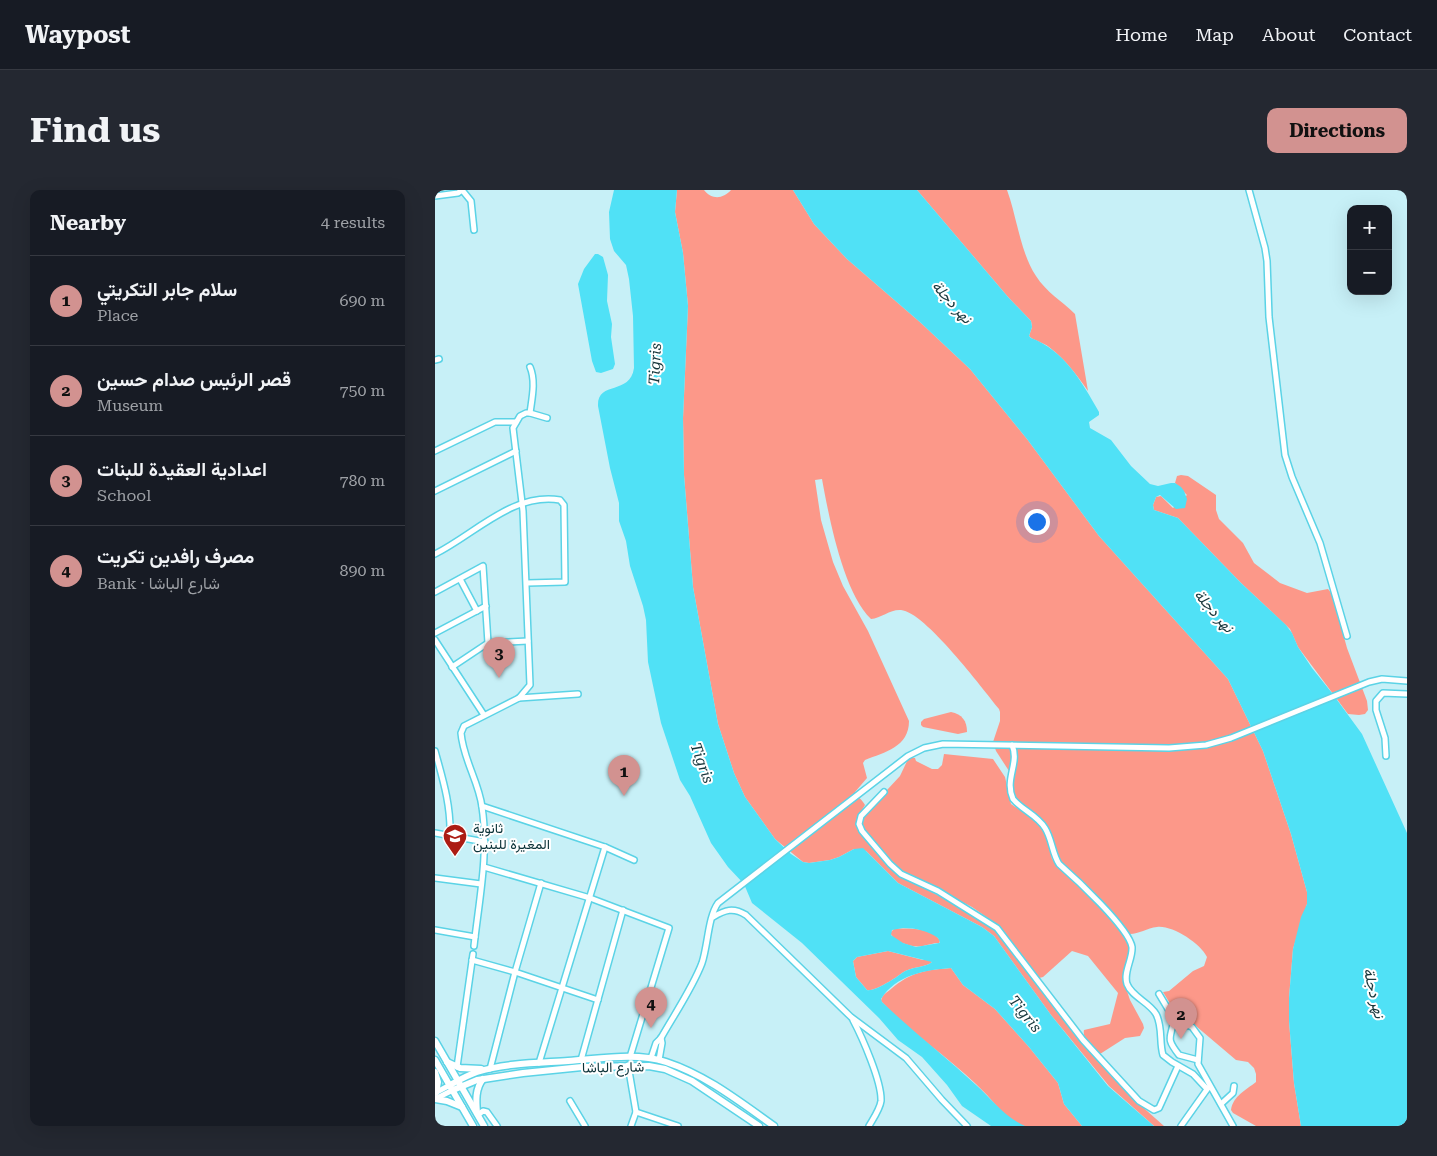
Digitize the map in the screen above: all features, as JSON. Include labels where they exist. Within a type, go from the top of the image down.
[{"type":"main road","points":[[435,1041],[484,1126]]},
{"type":"main road","points":[[447,1062],[457,1067],[487,1069],[581,1060],[630,1057],[651,1058],[684,1069],[709,1082],[774,1126]]},
{"type":"main road","points":[[435,1060],[473,1126]]},
{"type":"main road","name":"شارع الباشا","points":[[451,1087],[459,1083],[483,1079],[563,1069],[628,1065],[657,1067],[684,1077],[712,1093],[759,1126]]},
{"type":"main road","points":[[459,1083],[487,1069]]},
{"type":"main road","points":[[435,1072],[438,1082],[435,1093]]},
{"type":"main road","points":[[478,1115],[477,1091],[483,1079]]},
{"type":"main road","points":[[435,1099],[447,1101],[463,1108]]},
{"type":"street","points":[[435,196],[457,193],[462,190],[471,201],[474,230]]},
{"type":"street","points":[[1249,190],[1266,254],[1275,380],[1285,455],[1292,477],[1320,543],[1347,636]]},
{"type":"street","points":[[530,367],[533,379],[530,413]]},
{"type":"street","points":[[519,698],[530,685],[522,503],[513,432],[515,422],[522,414],[530,413],[547,418]]},
{"type":"street","points":[[435,451],[495,422],[515,422]]},
{"type":"street","points":[[435,491],[516,451]]},
{"type":"street","points":[[435,554],[528,500],[558,500],[564,505],[565,582],[527,583]]},
{"type":"street","points":[[435,592],[483,566],[488,643]]},
{"type":"street","points":[[459,579],[477,611]]},
{"type":"street","points":[[435,633],[486,606]]},
{"type":"street","points":[[435,640],[484,715]]},
{"type":"street","points":[[452,667],[488,643],[528,641]]},
{"type":"street","points":[[651,1058],[656,1043],[661,1038],[698,971],[704,955],[716,905],[862,790],[908,756],[924,748],[943,744],[1181,748],[1206,745],[1242,734],[1362,684],[1382,679],[1407,681]]},
{"type":"street","points":[[1386,756],[1385,738],[1376,710],[1376,701],[1379,696],[1386,693],[1407,694]]},
{"type":"street","points":[[474,946],[484,867],[485,842],[482,806],[461,733],[464,726],[519,698],[578,694]]},
{"type":"street","points":[[1012,745],[1015,755],[1010,779],[1013,800],[1042,824],[1049,835],[1059,864],[1093,895],[1131,942],[1132,951],[1126,976],[1127,984],[1133,993],[1156,1014],[1160,1026],[1163,1055],[1193,1074],[1209,1087]]},
{"type":"street","points":[[435,751],[448,796],[450,836]]},
{"type":"street","points":[[884,792],[861,816],[859,824],[862,831],[889,864],[901,874],[938,891],[997,928],[1083,1040],[1139,1101],[1154,1110],[1159,1108],[1178,1066]]},
{"type":"street","points":[[482,806],[605,847],[634,860]]},
{"type":"street","points":[[435,834],[485,842]]},
{"type":"street","points":[[539,1063],[605,847]]},
{"type":"street","points":[[484,867],[590,898],[669,928],[630,1057]]},
{"type":"street","points":[[435,878],[481,884]]},
{"type":"street","points":[[487,1069],[541,883]]},
{"type":"street","points":[[581,1060],[623,910]]},
{"type":"street","points":[[713,917],[727,910],[735,910],[746,915],[851,1017],[906,1058],[967,1126]]},
{"type":"street","points":[[435,930],[475,937]]},
{"type":"street","points":[[457,1067],[472,957],[598,1000]]},
{"type":"street","points":[[1159,994],[1174,1020],[1192,1027],[1200,1038],[1198,1060],[1209,1087],[1233,1126]]},
{"type":"street","points":[[851,1017],[864,1044],[881,1099],[869,1126]]},
{"type":"street","points":[[1174,1020],[1169,1038],[1171,1044],[1179,1055],[1198,1060]]},
{"type":"street","points":[[659,1060],[662,1045],[661,1038]]},
{"type":"street","points":[[628,1065],[636,1112],[631,1126]]},
{"type":"street","points":[[1221,1104],[1233,1093],[1234,1086]]},
{"type":"street","points":[[435,1093],[451,1087]]},
{"type":"street","points":[[435,1099],[451,1087]]},
{"type":"street","points":[[1181,1126],[1209,1087]]},
{"type":"street","points":[[570,1101],[585,1126]]},
{"type":"street","points":[[478,1115],[483,1111],[487,1112],[497,1126]]},
{"type":"street","points":[[636,1112],[679,1126]]},
{"type":"shaded area","points":[[677,190],[704,190],[714,197],[721,197],[731,190],[793,190],[814,224],[847,259],[921,323],[970,369],[1027,439],[1099,536],[1228,679],[1263,751],[1291,834],[1307,892],[1307,904],[1293,949],[1289,998],[1294,1083],[1301,1126],[1256,1126],[1233,1113],[1231,1110],[1234,1101],[1256,1082],[1254,1068],[1248,1062],[1236,1060],[1190,1021],[1177,1015],[1163,992],[1169,991],[1193,971],[1204,966],[1207,957],[1192,941],[1170,929],[1157,927],[1130,934],[1091,890],[1060,862],[1051,834],[1040,817],[1017,802],[1013,794],[1009,771],[996,751],[993,742],[1000,721],[999,709],[953,652],[924,623],[901,610],[871,619],[861,607],[845,573],[833,533],[822,479],[815,480],[821,520],[833,562],[843,586],[868,631],[909,721],[908,730],[900,743],[888,751],[865,760],[863,763],[867,778],[855,792],[865,805],[856,820],[857,829],[900,876],[955,904],[997,931],[1104,1068],[1129,1095],[1164,1126],[1154,1126],[1109,1086],[1051,1015],[994,936],[982,927],[898,883],[866,851],[854,849],[830,860],[803,862],[775,839],[745,797],[734,773],[718,724],[693,587],[684,475],[683,418],[688,306],[683,253],[675,212]]},
{"type":"shaded area","points":[[917,190],[1007,190],[1022,245],[1031,267],[1044,287],[1075,314],[1088,391],[1060,356],[1047,345],[1029,336],[1032,327],[1031,321],[1008,297]]},
{"type":"shaded area","points":[[1177,476],[1188,476],[1216,495],[1216,510],[1219,519],[1243,543],[1254,563],[1280,583],[1307,593],[1328,589],[1332,594],[1347,648],[1367,701],[1368,710],[1365,714],[1348,714],[1298,647],[1290,629],[1241,583],[1178,518],[1154,510],[1153,505],[1156,497],[1161,496],[1173,508],[1187,495],[1175,483]]},
{"type":"shaded area","points":[[951,712],[958,714],[963,719],[967,732],[958,734],[921,725],[924,719]]},
{"type":"shaded area","points":[[944,754],[993,759],[1005,777],[1011,804],[1038,823],[1049,844],[1052,859],[1089,894],[1123,935],[1130,952],[1123,977],[1130,1000],[1143,1024],[1144,1028],[1140,1036],[1125,1038],[1100,1054],[1086,1040],[1084,1030],[1110,1024],[1118,993],[1088,956],[1072,951],[1043,977],[1039,978],[1000,927],[972,907],[898,869],[861,827],[862,817],[900,776],[909,757],[915,758],[916,761],[932,769],[938,769],[942,765]]},
{"type":"shaded area","points":[[894,929],[926,931],[937,937],[940,941],[939,943],[923,946],[909,945],[900,942],[892,936],[890,933]]},
{"type":"shaded area","points":[[888,951],[932,962],[906,971],[880,987],[867,990],[856,977],[853,961],[857,957]]},
{"type":"shaded area","points":[[951,968],[963,985],[995,1009],[1029,1047],[1058,1083],[1064,1104],[1082,1126],[1024,1126],[1013,1121],[961,1070],[906,1026],[881,1001],[886,993],[912,975]]},
{"type":"water","name":"Tigris","points":[[614,190],[677,190],[675,212],[683,253],[688,306],[683,418],[684,475],[693,587],[718,724],[734,773],[745,797],[775,839],[803,862],[830,860],[854,849],[863,848],[898,883],[982,927],[994,936],[1051,1015],[1108,1086],[1154,1126],[1082,1126],[1064,1104],[1058,1083],[1029,1047],[995,1009],[963,985],[951,968],[921,972],[895,984],[881,999],[882,1002],[964,1074],[1004,1113],[1025,1126],[991,1126],[962,1106],[947,1085],[922,1057],[898,1040],[879,1018],[802,943],[752,903],[744,884],[728,867],[711,843],[690,796],[680,780],[661,723],[648,662],[646,620],[619,521],[619,503],[598,406],[599,398],[603,393],[627,382],[634,368],[633,316],[629,279],[626,265],[614,251],[610,239],[609,212]],"holes":[[[903,928],[926,932],[938,938],[940,942],[916,947],[903,943],[891,935],[892,930]],[[888,951],[932,962],[906,971],[880,987],[867,990],[856,977],[853,961],[857,957]]]},
{"type":"water","name":"نهر دجلة","points":[[793,190],[917,190],[1008,297],[1031,321],[1032,327],[1029,336],[1053,350],[1079,379],[1099,412],[1099,415],[1089,422],[1090,428],[1111,440],[1131,466],[1150,484],[1158,486],[1175,483],[1184,491],[1187,499],[1185,508],[1176,509],[1160,495],[1156,497],[1153,505],[1154,510],[1178,518],[1241,583],[1286,625],[1312,668],[1362,734],[1407,833],[1407,1126],[1301,1126],[1294,1083],[1289,998],[1293,949],[1301,917],[1307,904],[1307,892],[1291,834],[1263,751],[1228,679],[1099,536],[1027,439],[970,369],[921,323],[847,259],[814,224]]},
{"type":"water","points":[[595,254],[603,257],[608,275],[607,301],[612,324],[611,337],[615,364],[613,369],[601,373],[596,372],[592,361],[578,284],[584,269]]},
{"type":"place","name":"اعدادية العقيدة للبنات","points":[[499,678]]},
{"type":"place","name":"سلام جابر التكريتي","points":[[624,796]]},
{"type":"place","name":"ثانوية المغيرة للبنين","points":[[455,857]]},
{"type":"place","name":"مصرف رافدين تكريت","points":[[651,1028]]},
{"type":"place","name":"قصر الرئيس صدام حسين","points":[[1181,1039]]}]
